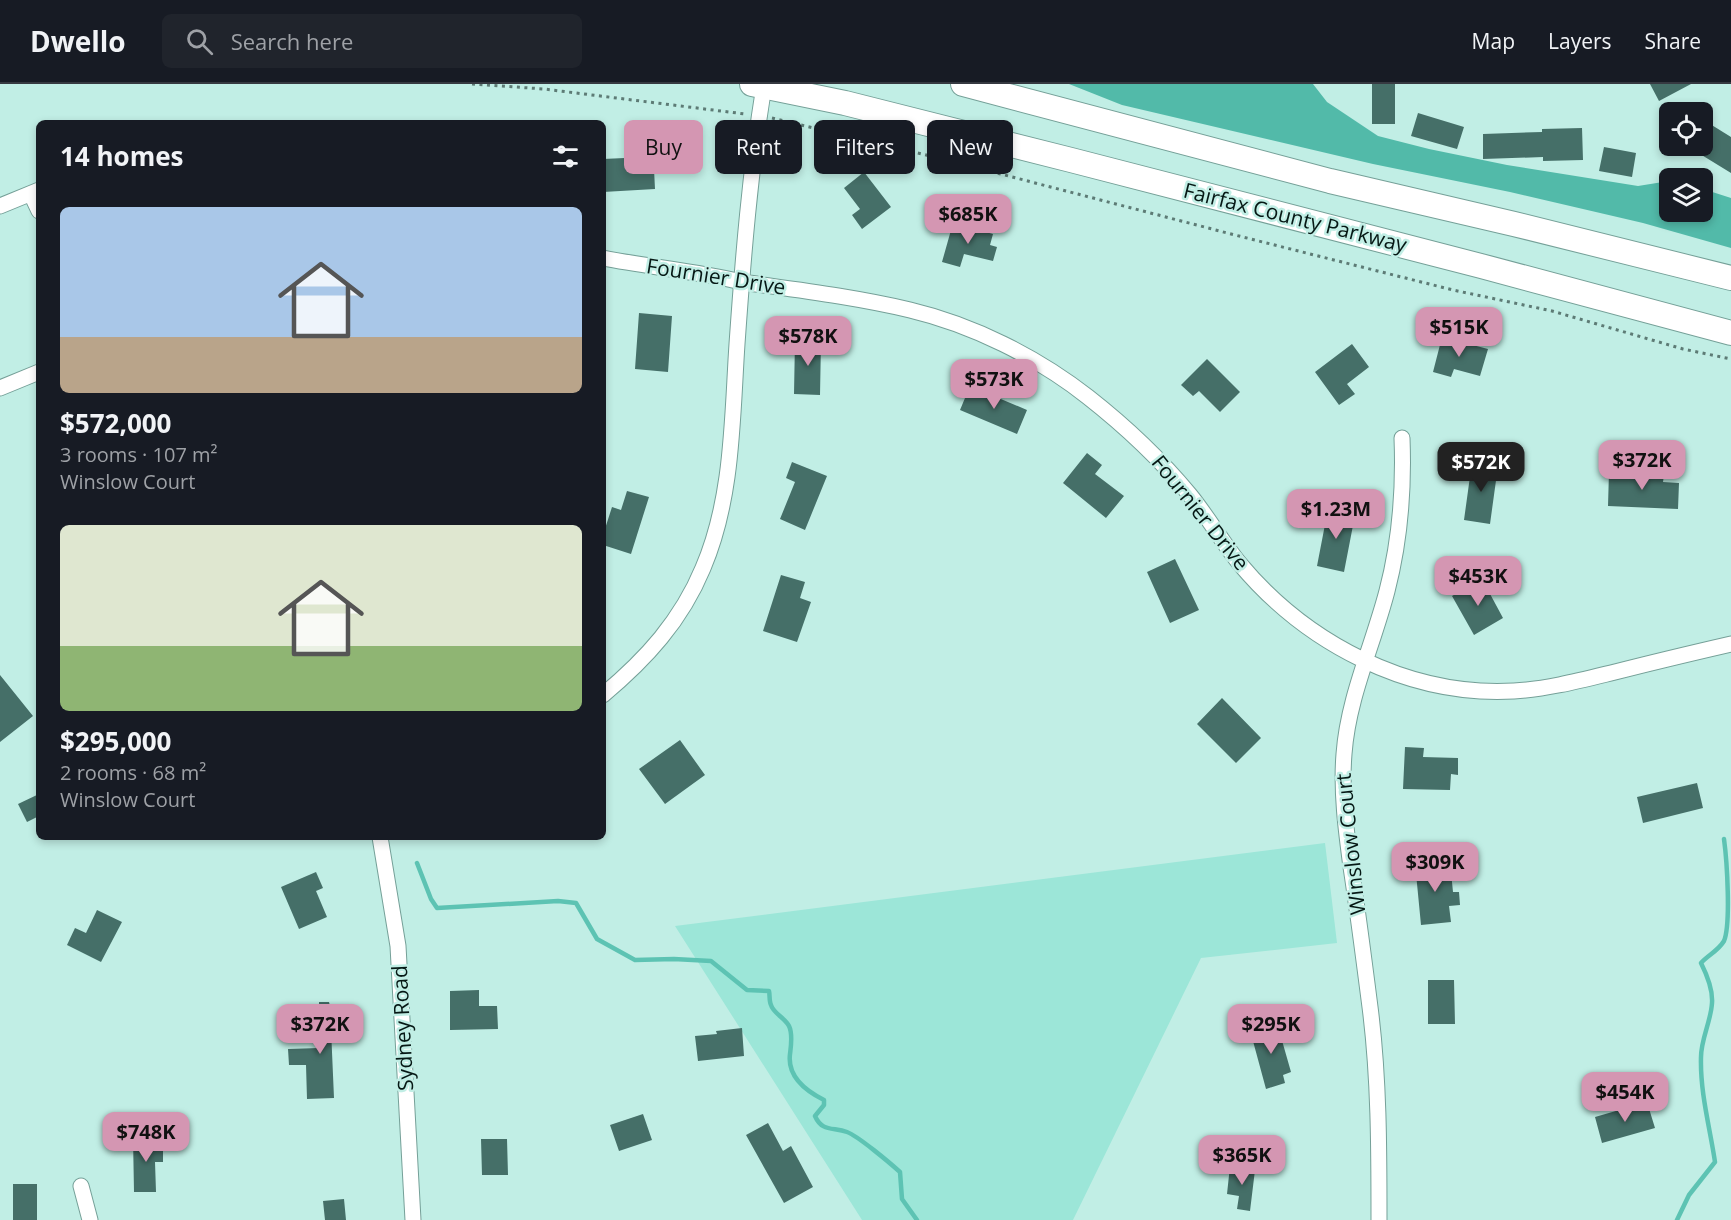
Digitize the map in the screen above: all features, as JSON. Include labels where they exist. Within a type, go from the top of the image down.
[{"type":"highway","points":[[963,84],[1330,181],[1731,278]]},
{"type":"highway","name":"Fairfax County Parkway","points":[[758,85],[845,103],[1071,160],[1731,333]]},
{"type":"street","points":[[606,692],[650,653],[672,626],[687,603],[704,568],[714,538],[723,502],[731,436],[747,214],[759,116],[758,85]]},
{"type":"street","points":[[0,206],[35,192]]},
{"type":"street","name":"Fournier Drive","points":[[606,259],[663,269],[716,275],[742,282],[911,310],[980,334],[1022,355],[1087,396],[1141,442],[1190,496],[1239,563],[1270,597],[1295,619],[1321,637],[1398,676],[1437,685],[1488,691],[1514,691],[1581,680],[1731,644]]},
{"type":"street","points":[[0,388],[36,373]]},
{"type":"street","name":"Winslow Court","points":[[1379,1220],[1377,1074],[1347,834],[1343,779],[1348,728],[1365,660],[1387,591],[1395,549],[1402,499],[1402,438]]},
{"type":"street","name":"Sydney Road","points":[[380,840],[398,946],[413,1220]]},
{"type":"street","points":[[81,1186],[90,1220]]},
{"type":"path","points":[[472,84],[544,89],[759,116],[824,129],[1453,290],[1552,311],[1683,349],[1731,358]]},
{"type":"green space","points":[[1069,84],[1313,84],[1327,102],[1378,136],[1507,165],[1638,186],[1659,183],[1659,222],[1713,222],[1713,192],[1731,198],[1731,248],[1643,223],[1510,192],[1373,164],[1122,105]]},
{"type":"green space","points":[[1325,843],[1337,943],[1201,958],[1073,1220],[862,1220],[675,926]]},
{"type":"building","points":[[1372,84],[1395,84],[1395,124],[1372,124]]},
{"type":"building","points":[[1650,84],[1691,84],[1659,101]]},
{"type":"building","points":[[1418,113],[1464,127],[1457,149],[1411,136]]},
{"type":"building","points":[[1713,126],[1731,137],[1731,173],[1703,156],[1713,156]]},
{"type":"building","points":[[1582,128],[1583,160],[1543,161],[1543,157],[1483,159],[1483,134]]},
{"type":"building","points":[[1604,147],[1636,153],[1632,177],[1599,171]]},
{"type":"building","points":[[624,158],[624,174],[654,174],[655,189],[606,192],[606,159]]},
{"type":"building","points":[[862,174],[866,174],[891,207],[862,229],[852,215],[860,209],[844,188]]},
{"type":"building","points":[[953,223],[993,234],[990,245],[997,247],[993,261],[964,254],[960,267],[942,262]]},
{"type":"building","points":[[639,313],[672,316],[668,372],[635,369]]},
{"type":"building","points":[[1442,337],[1488,349],[1480,376],[1454,369],[1451,377],[1433,372]]},
{"type":"building","points":[[795,340],[821,341],[820,395],[794,394]]},
{"type":"building","points":[[1352,344],[1369,367],[1347,384],[1355,394],[1339,405],[1315,372]]},
{"type":"building","points":[[1207,359],[1240,392],[1220,412],[1199,391],[1193,396],[1181,385]]},
{"type":"building","points":[[970,386],[1027,410],[1017,434],[960,410]]},
{"type":"building","points":[[1087,453],[1102,465],[1095,474],[1124,496],[1106,518],[1063,483]]},
{"type":"building","points":[[792,462],[827,476],[805,530],[780,519],[795,482],[786,478]]},
{"type":"building","points":[[1472,462],[1498,466],[1490,524],[1464,520]]},
{"type":"building","points":[[1609,472],[1664,475],[1663,482],[1679,483],[1678,509],[1608,506]]},
{"type":"building","points":[[627,491],[649,497],[631,554],[606,546],[606,526],[612,507],[621,510]]},
{"type":"building","points":[[1328,509],[1355,515],[1344,572],[1317,566]]},
{"type":"building","points":[[1175,559],[1199,610],[1170,623],[1147,572]]},
{"type":"building","points":[[781,575],[805,582],[800,598],[811,602],[797,642],[763,631]]},
{"type":"building","points":[[1482,579],[1503,618],[1474,635],[1452,596]]},
{"type":"building","points":[[0,675],[33,716],[0,742]]},
{"type":"building","points":[[1222,698],[1261,738],[1236,763],[1197,724]]},
{"type":"building","points":[[680,740],[705,775],[665,804],[639,769]]},
{"type":"building","points":[[1405,747],[1424,748],[1423,757],[1458,758],[1458,775],[1451,774],[1450,790],[1403,789]]},
{"type":"building","points":[[1697,783],[1703,808],[1643,823],[1637,797]]},
{"type":"building","points":[[36,795],[36,818],[27,822],[18,804]]},
{"type":"building","points":[[1442,860],[1443,873],[1451,872],[1453,892],[1459,892],[1460,905],[1449,906],[1451,922],[1421,925],[1415,863]]},
{"type":"building","points":[[316,872],[323,888],[316,891],[327,917],[299,929],[281,887]]},
{"type":"building","points":[[97,910],[122,922],[101,962],[67,945],[75,928],[86,933]]},
{"type":"building","points":[[1428,980],[1454,980],[1455,1024],[1428,1024]]},
{"type":"building","points":[[479,990],[479,1006],[497,1006],[498,1029],[450,1030],[450,991]]},
{"type":"building","points":[[319,1002],[329,1002],[330,1006],[341,1006],[341,1029],[331,1029],[334,1098],[307,1099],[306,1065],[289,1065],[288,1049],[319,1048]]},
{"type":"building","points":[[1277,1023],[1291,1072],[1283,1075],[1285,1083],[1266,1089],[1250,1030]]},
{"type":"building","points":[[742,1028],[744,1056],[698,1061],[695,1036]]},
{"type":"building","points":[[1647,1102],[1655,1128],[1602,1143],[1595,1117]]},
{"type":"building","points":[[643,1114],[652,1140],[619,1151],[610,1125]]},
{"type":"building","points":[[768,1123],[783,1151],[791,1146],[813,1187],[784,1203],[746,1135]]},
{"type":"building","points":[[133,1137],[156,1137],[156,1145],[163,1145],[163,1162],[155,1162],[156,1192],[134,1192]]},
{"type":"building","points":[[481,1139],[507,1139],[508,1175],[482,1175]]},
{"type":"building","points":[[1230,1166],[1255,1170],[1250,1211],[1237,1209],[1239,1196],[1227,1194]]},
{"type":"building","points":[[13,1184],[37,1184],[37,1220],[13,1220]]},
{"type":"building","points":[[344,1199],[346,1220],[325,1220],[323,1201]]},
{"type":"waterway","points":[[1677,1220],[1689,1195],[1715,1162],[1701,1070],[1701,1050],[1711,1010],[1712,993],[1701,963],[1722,944],[1726,933],[1728,892],[1724,839]]},
{"type":"waterway","points":[[417,863],[431,899],[437,908],[558,901],[576,903],[597,939],[635,960],[711,961],[747,990],[769,991],[772,1008],[790,1029],[790,1062],[795,1076],[805,1088],[824,1100],[824,1105],[815,1116],[818,1121],[825,1127],[852,1134],[900,1172],[902,1199],[917,1220]]}]
